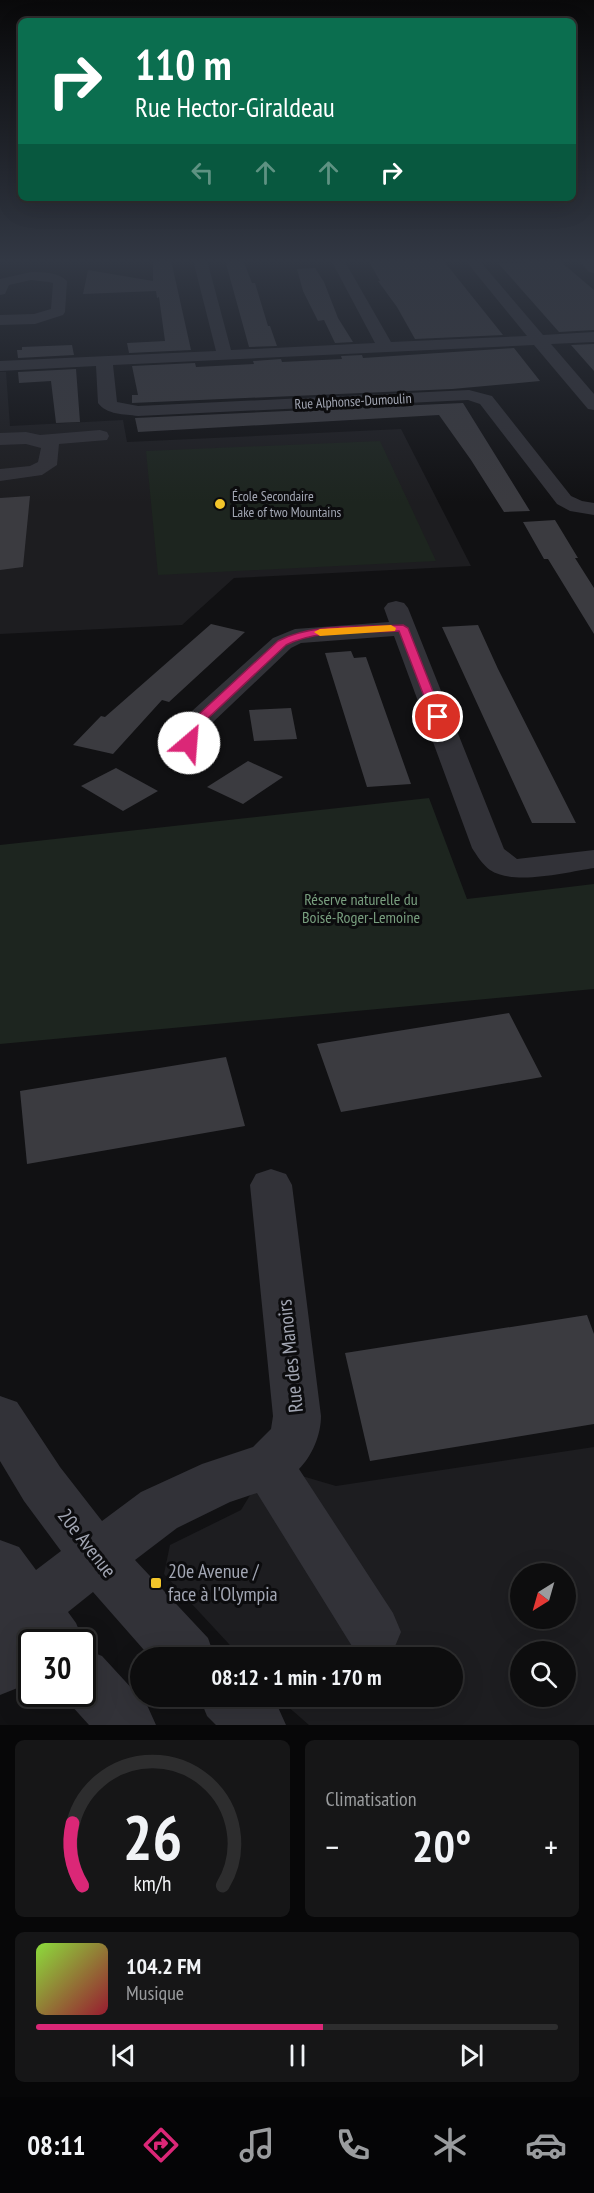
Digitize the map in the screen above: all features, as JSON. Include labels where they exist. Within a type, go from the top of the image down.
[{"type":"street","points":[[221,340],[225,356]]},
{"type":"street","points":[[382,340],[386,348]]},
{"type":"street","points":[[0,366],[512,340]]},
{"type":"street","points":[[538,340],[594,405]]},
{"type":"street","name":"Rue Alphonse-Dumoulin","points":[[104,362],[107,403],[111,408],[138,411],[469,395],[486,399],[564,501],[592,511]]},
{"type":"street","points":[[0,439],[42,440],[100,436]]},
{"type":"street","points":[[0,475],[36,471],[47,465],[51,446],[42,440]]},
{"type":"street","points":[[189,743],[193,729],[202,717],[289,639],[399,618],[488,848],[495,859],[505,867],[527,869],[594,859]]},
{"type":"street","name":"Rue des Manoirs","points":[[22,1610],[159,1510],[220,1481],[268,1466],[290,1444],[297,1425],[297,1416],[271,1185]]},
{"type":"street","name":"20e Avenue","points":[[0,1418],[42,1484],[95,1556],[178,1647]]},
{"type":"street","points":[[268,1466],[374,1632]]},
{"type":"street","points":[[0,1667],[22,1610]]},
{"type":"street","points":[[96,1691],[127,1725]]},
{"type":"street","points":[[238,1707],[257,1725]]},
{"type":"shaded area","name":"École Secondaire Lake of two Mountains","points":[[0,372],[6,372],[10,426],[123,420],[127,442],[401,429],[471,566],[234,578],[182,625],[0,634]]},
{"type":"shaded area","points":[[594,1447],[594,1725],[309,1725],[288,1707],[463,1707],[463,1647],[232,1647],[164,1574],[170,1545],[241,1510],[268,1466],[336,1486]]},
{"type":"green space","points":[[380,441],[436,561],[158,575],[146,451]]},
{"type":"green space","name":"Réserve naturelle du Boisé-Roger-Lemoine","points":[[429,798],[467,899],[594,884],[594,989],[0,1044],[0,845]]},
{"type":"building","points":[[189,340],[191,350],[129,353],[127,343]]},
{"type":"building","points":[[247,340],[275,340],[277,346],[249,347]]},
{"type":"building","points":[[334,340],[353,342],[335,343]]},
{"type":"building","points":[[594,344],[594,371],[571,345]]},
{"type":"building","points":[[72,345],[74,355],[18,358],[17,350],[22,350],[22,347]]},
{"type":"building","points":[[514,348],[540,381],[452,389],[132,403],[132,395],[138,395],[132,366],[195,363],[196,367],[254,364],[253,361],[281,359],[282,362],[342,359],[341,356],[362,355],[363,358]]},
{"type":"building","points":[[76,369],[80,422],[56,423],[51,381],[19,383],[18,372]]},
{"type":"building","points":[[463,403],[530,511],[504,512],[439,415],[138,432],[135,418]]},
{"type":"building","points":[[30,496],[23,567],[0,570],[0,498]]},
{"type":"building","points":[[555,520],[594,588],[594,634],[548,559],[544,559],[523,522]]},
{"type":"building","points":[[211,624],[245,632],[169,702],[162,700],[113,754],[73,745],[101,716],[105,717]]},
{"type":"building","points":[[478,625],[576,823],[532,823],[442,627]]},
{"type":"building","points":[[351,651],[354,658],[366,657],[411,784],[367,787],[325,653]]},
{"type":"building","points":[[291,708],[297,739],[254,741],[249,710]]},
{"type":"building","points":[[248,761],[283,777],[243,804],[207,787]]},
{"type":"building","points":[[116,768],[158,791],[123,811],[81,786]]},
{"type":"building","points":[[509,1013],[542,1077],[341,1112],[317,1044]]},
{"type":"building","points":[[226,1057],[245,1126],[27,1164],[20,1091]]},
{"type":"building","points":[[587,1315],[594,1334],[594,1424],[370,1461],[345,1353]]},
{"type":"slow traffic","points":[[320,632],[391,628]]},
{"type":"place","name":"École Secondaire Lake of two Mountains","points":[[220,504]]},
{"type":"place","name":"20e Avenue / face à l'Olympia","points":[[156,1583]]},
{"type":"route","points":[[189,743],[193,729],[202,717],[282,643],[295,636],[316,633],[403,628],[438,717]]}]
